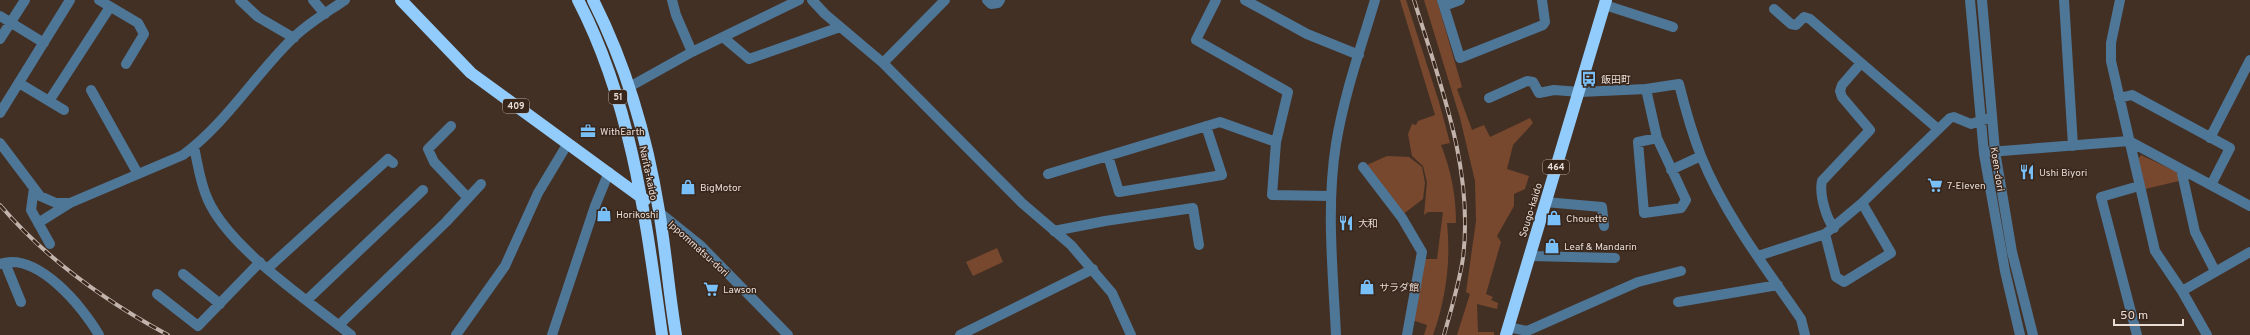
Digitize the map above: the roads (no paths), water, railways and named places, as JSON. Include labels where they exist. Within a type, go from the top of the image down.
[{"type":"highway","name":"409","points":[[401,0],[471,73],[609,172],[660,213]]},
{"type":"highway","name":"Narita-kaido","points":[[578,0],[604,55],[616,91],[631,146],[642,198],[662,335]]},
{"type":"highway","name":"Narita-kaido","points":[[593,0],[631,86],[652,170],[660,213],[676,335]]},
{"type":"highway","name":"Sougo-kaido","points":[[1507,331],[1545,202],[1580,92],[1605,3]]},
{"type":"street","points":[[0,39],[25,0]]},
{"type":"street","points":[[0,113],[70,0]]},
{"type":"street","points":[[99,0],[138,23],[144,34],[126,64]]},
{"type":"street","points":[[240,0],[258,17],[294,38]]},
{"type":"street","points":[[313,0],[326,14]]},
{"type":"street","points":[[38,223],[70,203],[184,155],[194,147],[294,38],[345,0]]},
{"type":"street","points":[[672,0],[676,15],[692,52]]},
{"type":"street","points":[[631,86],[692,52],[724,38],[799,0]]},
{"type":"street","points":[[812,0],[840,27],[883,63],[1022,203],[1071,245],[1112,293],[1131,335]]},
{"type":"street","points":[[883,63],[945,0]]},
{"type":"street","points":[[987,0],[992,4],[998,4],[1000,0]]},
{"type":"street","points":[[1216,0],[1196,40],[1288,92],[1276,142],[1272,195],[1331,196]]},
{"type":"street","points":[[1245,0],[1307,34],[1359,55]]},
{"type":"street","points":[[1336,335],[1330,218],[1336,144],[1375,0]]},
{"type":"street","points":[[1460,0],[1443,3],[1460,58],[1543,25],[1545,22],[1542,0]]},
{"type":"street","name":"Koen-dori","points":[[1970,0],[1984,154],[2005,271],[2020,335]]},
{"type":"street","name":"Koen-dori","points":[[1982,0],[1995,151],[2012,252],[2033,335]]},
{"type":"street","points":[[2064,0],[2073,146]]},
{"type":"street","points":[[2120,0],[2111,52],[2119,98],[2155,251],[2182,291],[2206,335]]},
{"type":"street","points":[[1605,3],[1673,26]]},
{"type":"street","points":[[49,101],[110,7]]},
{"type":"street","points":[[1774,9],[1791,24],[1796,24],[1804,17],[1810,19],[1938,129]]},
{"type":"street","points":[[0,16],[44,43]]},
{"type":"street","points":[[724,38],[749,59],[840,27]]},
{"type":"street","points":[[2210,138],[2250,60]]},
{"type":"street","points":[[1834,228],[1829,221],[1821,188],[1822,181],[1870,130],[1842,97],[1840,91],[1842,85],[1861,63]]},
{"type":"street","points":[[1489,98],[1527,81],[1533,82],[1539,93],[1554,90],[1580,92],[1646,89],[1679,84],[1701,156],[1725,204],[1801,319],[1805,335]]},
{"type":"street","points":[[19,83],[64,110]]},
{"type":"street","points":[[1646,89],[1657,138],[1686,200],[1681,208],[1644,213],[1638,142],[1657,138]]},
{"type":"street","points":[[91,90],[138,174]]},
{"type":"street","points":[[2119,98],[2132,95],[2230,148],[2211,185]]},
{"type":"street","points":[[1758,256],[1825,234],[1834,228],[1938,129],[1954,117],[1971,124],[1991,118]]},
{"type":"street","points":[[1048,174],[1220,122],[1276,142]]},
{"type":"street","points":[[452,126],[428,149],[434,162],[468,198]]},
{"type":"street","points":[[1108,156],[1119,192],[1222,176],[1206,126]]},
{"type":"street","points":[[1984,154],[1995,151],[2129,141],[2250,206]]},
{"type":"street","points":[[0,142],[40,196],[56,203],[70,203]]},
{"type":"street","points":[[456,335],[505,266],[538,193],[568,143]]},
{"type":"street","points":[[194,147],[201,181],[208,201],[228,230],[264,265],[351,335]]},
{"type":"street","points":[[1671,170],[1701,156]]},
{"type":"street","points":[[157,294],[198,326],[220,304],[264,265],[388,159],[393,163]]},
{"type":"street","points":[[1363,167],[1402,218],[1422,252],[1407,335]]},
{"type":"street","points":[[2181,170],[2195,232],[2215,271]]},
{"type":"street","points":[[552,335],[595,206],[609,172]]},
{"type":"street","points":[[339,325],[446,222],[481,184]]},
{"type":"street","points":[[2137,335],[2102,197],[2139,186]]},
{"type":"street","points":[[34,188],[31,210],[50,244]]},
{"type":"street","points":[[307,300],[423,190]]},
{"type":"street","points":[[1545,202],[1602,207],[1604,226]]},
{"type":"street","points":[[1825,234],[1836,277],[1840,281],[1844,282],[1891,253],[1862,203]]},
{"type":"street","points":[[1054,230],[1105,220],[1193,208],[1199,245]]},
{"type":"street","name":"Ippommatsu-dori","points":[[660,213],[701,246],[788,335]]},
{"type":"street","points":[[2182,291],[2250,252]]},
{"type":"street","points":[[1529,256],[1615,258]]},
{"type":"street","points":[[21,302],[2,264],[28,264],[43,272],[80,307],[99,335]]},
{"type":"street","points":[[960,335],[1093,269]]},
{"type":"street","points":[[1507,331],[1527,331],[1638,282],[1681,271]]},
{"type":"street","points":[[183,274],[220,304]]},
{"type":"street","points":[[1678,302],[1778,285]]},
{"type":"railway","points":[[1414,0],[1444,95],[1459,159],[1464,192],[1465,225],[1463,258],[1444,335]]},
{"type":"railway","points":[[0,205],[37,243],[78,278],[122,308],[168,335]]},
{"type":"place","name":"飯田町","points":[[1589,79]]},
{"type":"place","name":"WithEarth","points":[[588,131]]},
{"type":"place","name":"Ushi Biyori","points":[[2027,172]]},
{"type":"place","name":"7-Eleven","points":[[1935,185]]},
{"type":"place","name":"BigMotor","points":[[688,187]]},
{"type":"place","name":"Horikoshi","points":[[604,214]]},
{"type":"place","name":"Chouette","points":[[1554,218]]},
{"type":"place","name":"大和","points":[[1346,223]]},
{"type":"place","name":"Leaf & Mandarin","points":[[1552,246]]},
{"type":"place","name":"サラダ館","points":[[1367,287]]},
{"type":"place","name":"Lawson","points":[[711,289]]}]
